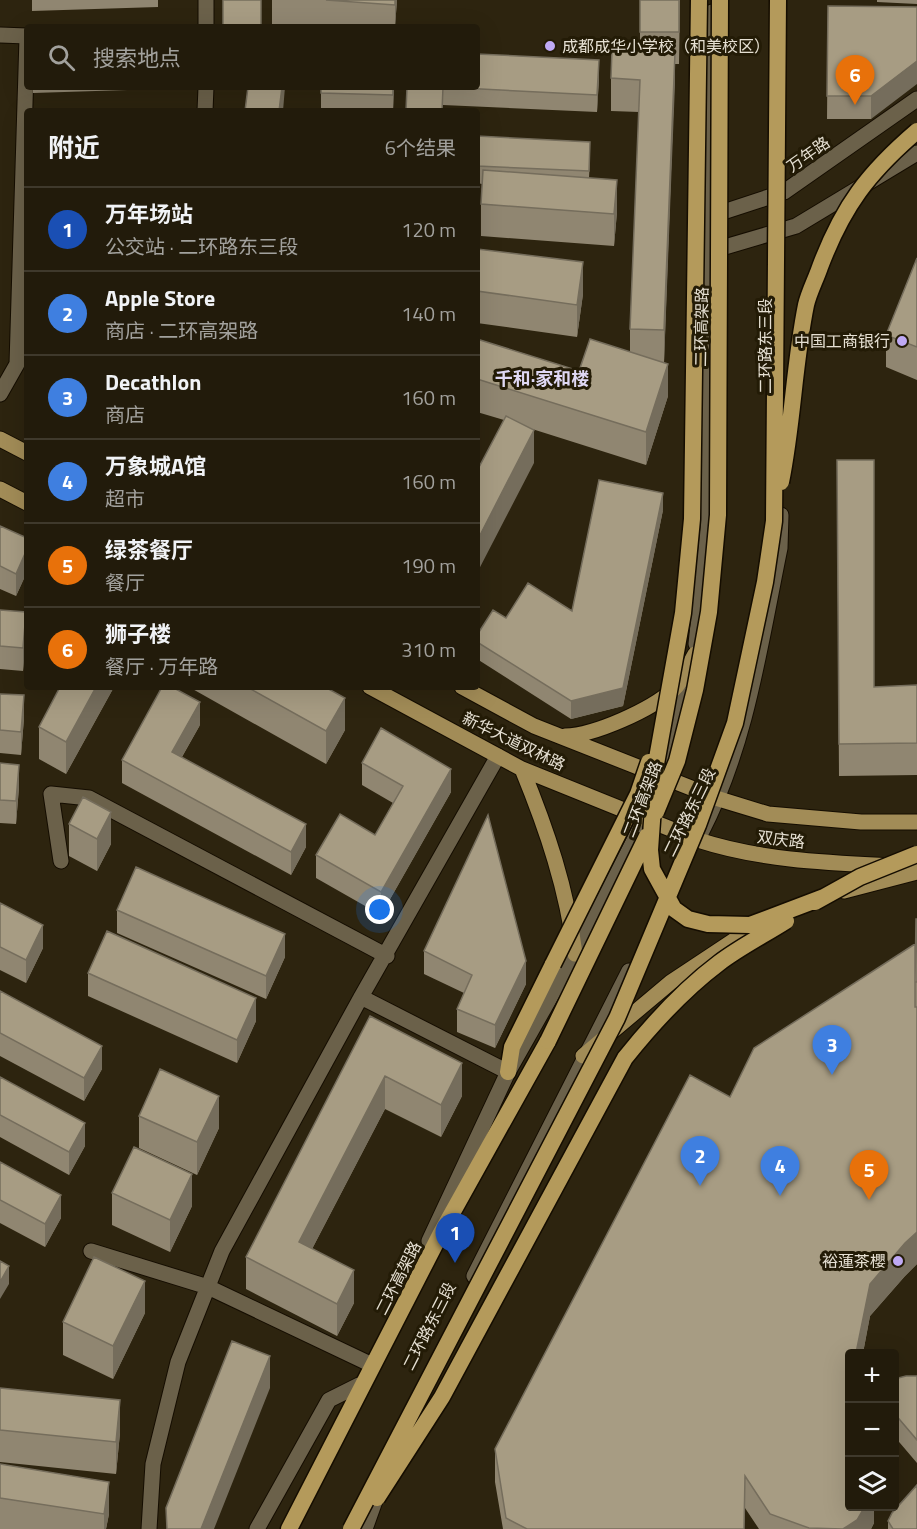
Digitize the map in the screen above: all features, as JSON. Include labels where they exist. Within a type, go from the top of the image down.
[{"type":"highway","points":[[699,0],[692,519],[683,613],[662,727],[652,798],[650,850],[652,869],[674,909],[688,919],[708,924],[741,926],[769,920],[824,897]]},
{"type":"highway","name":"二环高架路","points":[[289,1529],[441,1233],[548,1041],[640,855],[676,760],[704,647],[718,515],[720,0]]},
{"type":"highway","points":[[774,521],[778,0]]},
{"type":"highway","points":[[351,1529],[616,1018],[698,825],[735,723],[765,582],[790,435],[807,303],[830,242],[851,200],[883,160],[917,131]]},
{"type":"highway","points":[[508,1072],[512,1047],[638,794],[662,727]]},
{"type":"highway","points":[[358,1529],[442,1397],[625,1058],[652,1024],[720,962],[860,877],[917,854]]},
{"type":"main road","points":[[206,0],[206,24]]},
{"type":"main road","points":[[280,1529],[370,1364],[508,1072],[575,954],[646,819],[695,654],[708,527],[708,217],[712,0]]},
{"type":"main road","name":"二环路东三段","points":[[342,1529],[401,1423],[584,1056],[622,985],[658,908],[719,799],[740,741],[780,548],[786,0]]},
{"type":"main road","points":[[0,36],[24,37]]},
{"type":"main road","points":[[25,90],[25,108]]},
{"type":"main road","points":[[205,108],[206,90]]},
{"type":"main road","name":"万年路","points":[[708,217],[784,192],[917,99]]},
{"type":"main road","points":[[0,394],[17,364],[24,135]]},
{"type":"main road","points":[[708,252],[784,231],[917,153]]},
{"type":"main road","points":[[0,439],[24,451]]},
{"type":"main road","points":[[0,489],[24,501]]},
{"type":"main road","points":[[560,737],[582,736],[648,707],[675,688],[695,654]]},
{"type":"main road","name":"新华大道双林路","points":[[376,690],[522,769],[646,819]]},
{"type":"main road","name":"新华大道双林路","points":[[468,690],[534,726],[660,777]]},
{"type":"main road","points":[[149,1529],[153,1464],[178,1362],[222,1251],[361,997],[387,956],[498,756]]},
{"type":"main road","points":[[522,769],[554,850],[569,909],[575,954]]},
{"type":"main road","name":"双庆路","points":[[660,777],[768,814],[861,822],[917,822]]},
{"type":"main road","points":[[61,861],[51,794],[89,798],[387,956]]},
{"type":"main road","name":"双庆路","points":[[646,819],[726,849],[782,859],[917,867]]},
{"type":"main road","points":[[584,1056],[671,982],[764,920],[814,900],[917,872]]},
{"type":"main road","points":[[361,997],[508,1072]]},
{"type":"main road","points":[[91,1251],[208,1287],[370,1364]]},
{"type":"main road","points":[[257,1529],[329,1400],[359,1385]]},
{"type":"main road","points":[[365,1529],[401,1423]]},
{"type":"building","points":[[223,0],[261,0],[261,24],[223,24]]},
{"type":"building","points":[[326,0],[395,0],[395,5]]},
{"type":"building","points":[[640,0],[679,0],[679,32],[640,32]]},
{"type":"building","points":[[828,6],[917,7],[917,61],[871,96],[827,96]]},
{"type":"building","points":[[612,50],[675,52],[664,330],[630,329],[640,80],[611,78]]},
{"type":"building","points":[[480,54],[599,60],[597,95],[480,89]]},
{"type":"building","points":[[248,90],[282,90],[279,108],[245,108]]},
{"type":"building","points":[[321,90],[393,90],[393,95],[321,93]]},
{"type":"building","points":[[407,90],[443,90],[442,108],[406,108]]},
{"type":"building","points":[[480,136],[590,142],[589,171],[480,166]]},
{"type":"building","points":[[483,170],[617,180],[614,214],[481,204]]},
{"type":"building","points":[[480,249],[583,262],[577,305],[480,291]]},
{"type":"building","points":[[917,258],[917,347],[886,335]]},
{"type":"building","points":[[590,339],[668,364],[646,432],[480,380],[480,340],[579,371]]},
{"type":"building","points":[[506,416],[534,430],[480,535],[480,465]]},
{"type":"building","points":[[837,460],[874,460],[874,687],[917,685],[917,743],[839,744]]},
{"type":"building","points":[[599,480],[663,493],[623,688],[571,701],[480,644],[480,630],[493,610],[506,618],[528,583],[572,611]]},
{"type":"building","points":[[0,526],[24,537],[24,556],[16,574],[0,566]]},
{"type":"building","points":[[0,610],[24,612],[23,648],[0,646]]},
{"type":"building","points":[[58,690],[94,690],[66,742],[39,727]]},
{"type":"building","points":[[160,690],[178,690],[200,702],[172,752],[306,824],[291,852],[122,760]]},
{"type":"building","points":[[252,690],[330,690],[345,698],[326,731]]},
{"type":"building","points":[[0,694],[24,695],[21,732],[0,730]]},
{"type":"building","points":[[381,728],[451,769],[381,892],[316,855],[340,814],[375,835],[403,786],[362,763]]},
{"type":"building","points":[[0,763],[19,765],[16,801],[0,800]]},
{"type":"building","points":[[83,797],[111,812],[97,839],[69,824]]},
{"type":"building","points":[[488,815],[526,961],[495,1025],[457,1009],[472,975],[424,951]]},
{"type":"building","points":[[136,867],[285,934],[266,976],[117,910]]},
{"type":"building","points":[[0,903],[43,925],[26,960],[0,947]]},
{"type":"building","points":[[916,919],[917,982],[915,982]]},
{"type":"building","points":[[107,931],[256,998],[237,1040],[88,973]]},
{"type":"building","points":[[915,944],[917,1232],[870,1284],[857,1349],[845,1349],[845,1511],[862,1511],[857,1520],[843,1529],[809,1528],[770,1514],[745,1476],[744,1529],[527,1529],[506,1518],[495,1449],[690,1075],[730,1097],[754,1048]]},
{"type":"building","points":[[0,991],[102,1046],[84,1078],[0,1033]]},
{"type":"building","points":[[370,1016],[462,1063],[441,1105],[385,1076],[299,1242],[354,1270],[337,1304],[246,1257]]},
{"type":"building","points":[[160,1069],[219,1096],[197,1142],[139,1116]]},
{"type":"building","points":[[0,1077],[85,1123],[69,1152],[0,1115]]},
{"type":"building","points":[[134,1147],[192,1174],[170,1220],[112,1193]]},
{"type":"building","points":[[0,1162],[61,1195],[45,1224],[0,1200]]},
{"type":"building","points":[[94,1257],[145,1281],[113,1346],[63,1322]]},
{"type":"building","points":[[0,1261],[9,1266],[0,1282]]},
{"type":"building","points":[[232,1341],[270,1356],[201,1529],[167,1529],[166,1508]]},
{"type":"building","points":[[917,1376],[917,1440],[899,1419],[899,1378]]},
{"type":"building","points":[[0,1388],[120,1400],[116,1442],[0,1430]]},
{"type":"building","points":[[0,1464],[109,1482],[104,1514],[0,1498]]},
{"type":"building","points":[[917,1485],[917,1529],[893,1529],[888,1521],[894,1511],[899,1511],[899,1505]]},
{"type":"place","name":"成都成华小学校（和美校区）","points":[[550,46]]},
{"type":"place","name":"狮子楼","points":[[855,105]]},
{"type":"place","name":"中国工商银行","points":[[902,341]]},
{"type":"place","name":"Decathlon","points":[[832,1075]]},
{"type":"place","name":"Apple Store","points":[[700,1186]]},
{"type":"place","name":"万象城A馆","points":[[780,1196]]},
{"type":"place","name":"绿茶餐厅","points":[[869,1200]]},
{"type":"place","name":"裕蓮茶櫻","points":[[898,1261]]},
{"type":"place","name":"万年场站","points":[[455,1263]]},
{"type":"district","name":"千和·家和楼","points":[[542,378]]}]
